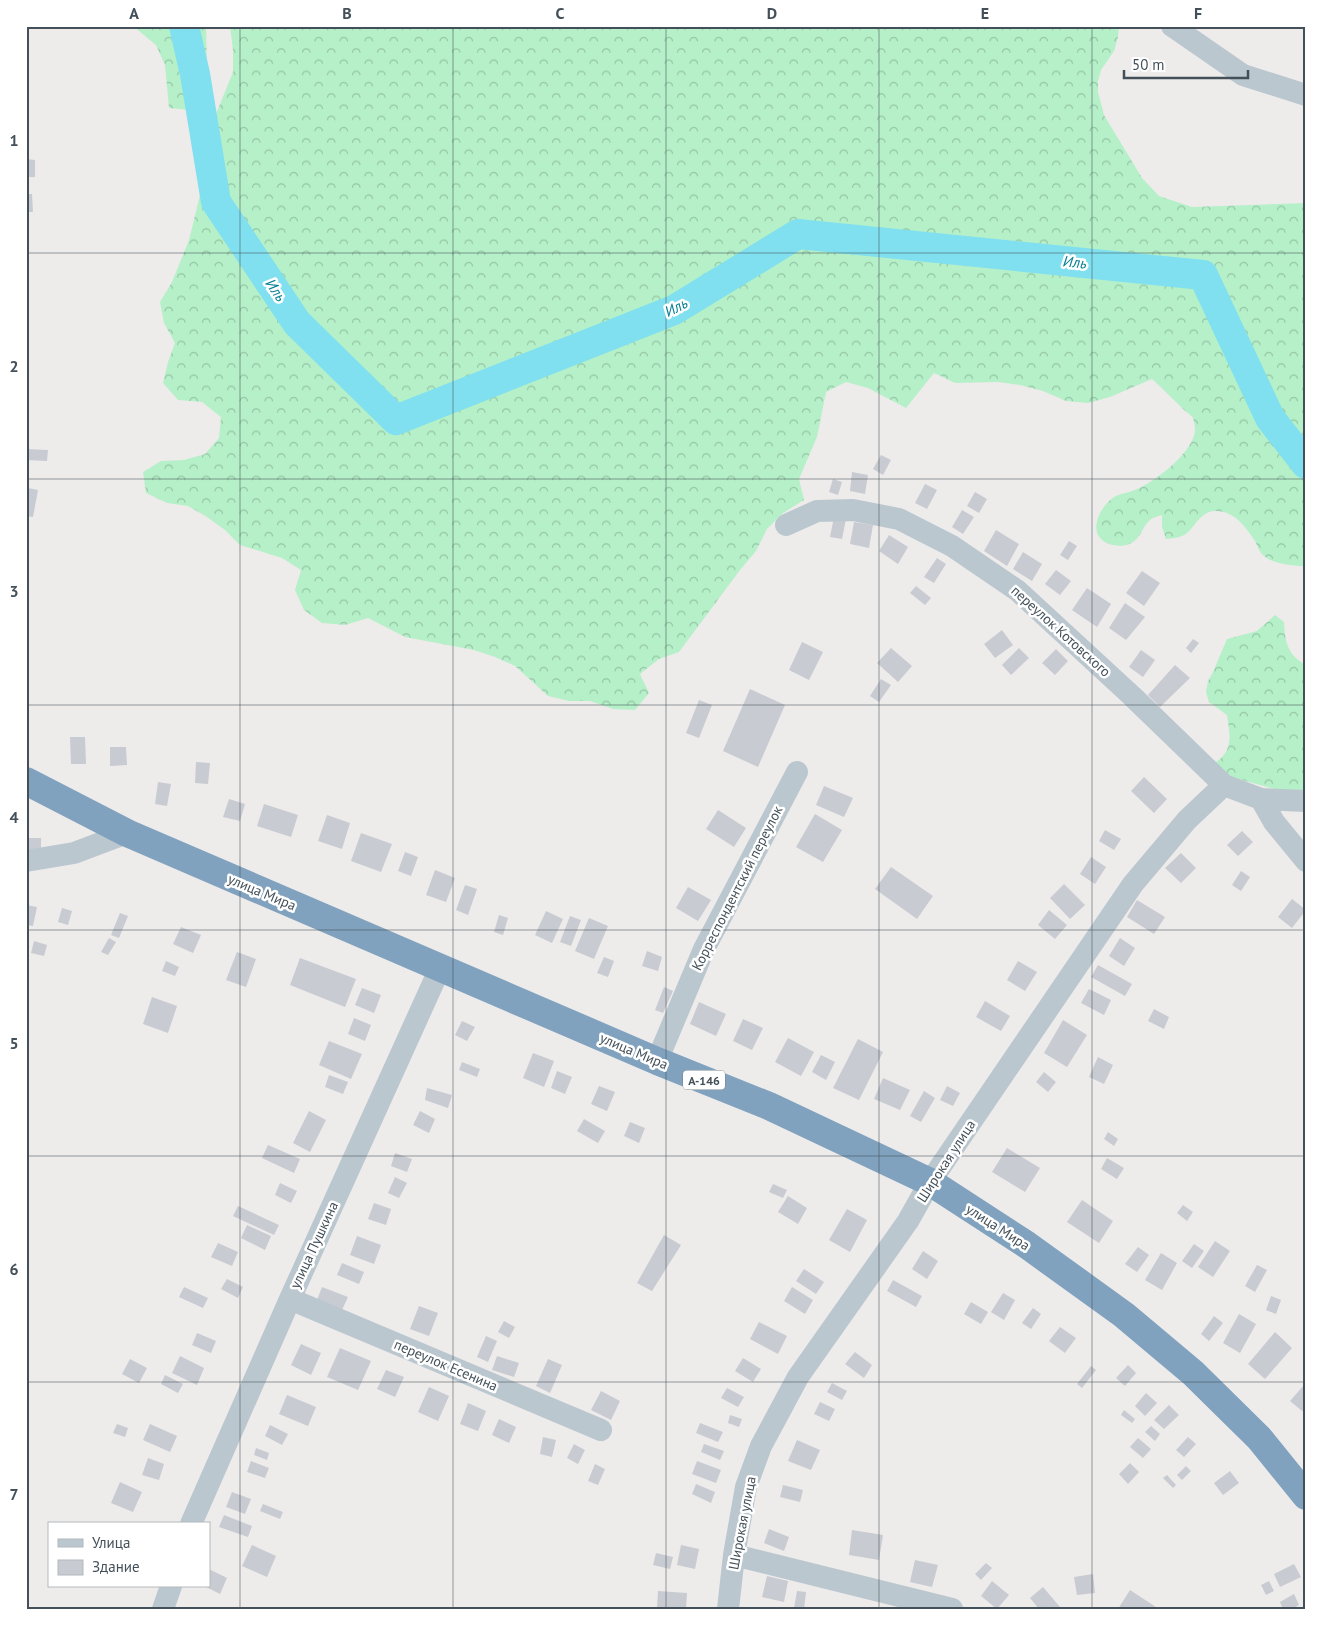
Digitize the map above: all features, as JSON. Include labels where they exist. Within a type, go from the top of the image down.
[{"type":"highway","name":"улица Мира","points":[[26,781],[127,833],[657,1061],[768,1106],[930,1182],[1027,1245],[1124,1315],[1193,1373],[1259,1438],[1306,1496]]},
{"type":"street","points":[[1172,26],[1243,75],[1306,95]]},
{"type":"street","name":"переулок Котовского","points":[[786,525],[817,511],[853,510],[899,519],[952,546],[1018,590],[1224,785]]},
{"type":"street","name":"Корреспондентский переулок","points":[[657,1061],[704,949],[797,772]]},
{"type":"street","points":[[1224,785],[1261,798],[1306,801]]},
{"type":"street","name":"Широкая улица","points":[[728,1609],[734,1555],[746,1487],[761,1446],[798,1377],[908,1221],[930,1182],[1134,884],[1187,820],[1224,785]]},
{"type":"street","points":[[1261,798],[1274,822],[1306,861]]},
{"type":"street","points":[[26,861],[74,853],[127,833]]},
{"type":"street","name":"улица Пушкина","points":[[192,1522],[290,1299],[440,968]]},
{"type":"street","name":"переулок Есенина","points":[[290,1299],[602,1430]]},
{"type":"street","points":[[734,1555],[952,1609]]},
{"type":"street","points":[[164,1609],[169,1588]]},
{"type":"green space","points":[[133,26],[206,26],[207,70],[203,91],[190,110],[169,108],[165,65],[156,45]]},
{"type":"green space","points":[[230,26],[1119,26],[1114,51],[1101,70],[1098,92],[1104,115],[1142,178],[1159,196],[1192,207],[1306,203],[1306,567],[1282,564],[1266,558],[1243,525],[1233,516],[1221,511],[1209,512],[1199,519],[1188,532],[1178,537],[1166,539],[1162,527],[1162,515],[1151,519],[1139,536],[1127,545],[1112,545],[1101,539],[1097,533],[1097,520],[1109,501],[1114,497],[1143,486],[1163,473],[1181,457],[1193,439],[1195,430],[1193,418],[1152,379],[1110,397],[1088,403],[1066,401],[1043,391],[1020,385],[998,382],[955,383],[934,373],[906,408],[868,388],[846,382],[826,392],[817,437],[799,479],[804,500],[783,513],[767,529],[756,551],[679,652],[659,659],[640,674],[649,693],[635,710],[613,709],[590,701],[569,701],[548,696],[515,666],[495,657],[474,650],[405,637],[368,618],[345,625],[322,623],[304,610],[295,590],[301,570],[282,558],[240,545],[225,530],[188,506],[167,503],[146,493],[143,472],[161,461],[184,460],[205,454],[219,438],[221,417],[202,402],[178,400],[163,383],[175,343],[164,323],[160,302],[172,282],[189,240],[217,125],[216,114],[233,72]]},
{"type":"green space","points":[[1275,615],[1284,622],[1286,641],[1291,652],[1306,665],[1306,795],[1297,795],[1231,777],[1215,763],[1228,748],[1229,730],[1227,715],[1209,702],[1206,692],[1208,681],[1227,639],[1257,631]]},
{"type":"building","points":[[26,159],[35,160],[35,177],[26,177]]},
{"type":"building","points":[[26,194],[32,194],[33,212],[26,212]]},
{"type":"building","points":[[26,449],[48,450],[47,461],[26,460]]},
{"type":"building","points":[[881,455],[891,460],[883,475],[873,469]]},
{"type":"building","points":[[852,472],[868,475],[865,494],[850,491]]},
{"type":"building","points":[[833,479],[842,482],[838,495],[829,492]]},
{"type":"building","points":[[925,484],[937,490],[927,509],[915,503]]},
{"type":"building","points":[[28,488],[38,490],[33,517],[26,516]]},
{"type":"building","points":[[975,492],[987,499],[979,513],[967,506]]},
{"type":"building","points":[[962,510],[974,517],[963,534],[952,527]]},
{"type":"building","points":[[834,517],[846,519],[842,539],[830,537]]},
{"type":"building","points":[[854,522],[873,525],[869,548],[850,544]]},
{"type":"building","points":[[996,530],[1019,544],[1007,566],[984,551]]},
{"type":"building","points":[[889,535],[908,547],[898,564],[879,551]]},
{"type":"building","points":[[1069,541],[1077,546],[1068,560],[1060,555]]},
{"type":"building","points":[[1023,552],[1042,564],[1032,581],[1013,569]]},
{"type":"building","points":[[937,558],[946,564],[934,583],[924,577]]},
{"type":"building","points":[[1056,570],[1071,581],[1060,595],[1045,584]]},
{"type":"building","points":[[1142,571],[1160,583],[1144,606],[1126,593]]},
{"type":"building","points":[[916,586],[931,598],[925,605],[910,593]]},
{"type":"building","points":[[1087,588],[1111,604],[1097,627],[1072,610]]},
{"type":"building","points":[[1125,603],[1145,617],[1126,640],[1109,628]]},
{"type":"building","points":[[1002,630],[1013,645],[995,658],[984,644]]},
{"type":"building","points":[[1193,639],[1199,643],[1191,653],[1186,648]]},
{"type":"building","points":[[802,642],[823,652],[809,680],[789,670]]},
{"type":"building","points":[[891,648],[912,666],[898,682],[877,663]]},
{"type":"building","points":[[1019,648],[1029,658],[1011,675],[1002,665]]},
{"type":"building","points":[[1056,649],[1068,661],[1055,675],[1042,663]]},
{"type":"building","points":[[1141,650],[1155,660],[1143,677],[1129,667]]},
{"type":"building","points":[[1175,665],[1190,678],[1160,707],[1148,695]]},
{"type":"building","points":[[881,679],[891,685],[879,702],[870,696]]},
{"type":"building","points":[[750,689],[785,705],[758,767],[723,751]]},
{"type":"building","points":[[699,700],[712,705],[699,738],[686,733]]},
{"type":"building","points":[[70,737],[85,737],[86,764],[71,764]]},
{"type":"building","points":[[110,747],[126,747],[127,765],[110,766]]},
{"type":"building","points":[[196,762],[210,763],[208,784],[195,783]]},
{"type":"building","points":[[1144,777],[1167,799],[1154,813],[1131,791]]},
{"type":"building","points":[[158,782],[171,784],[167,806],[155,804]]},
{"type":"building","points":[[824,786],[853,798],[844,817],[816,805]]},
{"type":"building","points":[[229,799],[245,804],[240,821],[223,817]]},
{"type":"building","points":[[264,804],[298,815],[291,837],[257,826]]},
{"type":"building","points":[[718,810],[746,828],[734,847],[706,829]]},
{"type":"building","points":[[815,814],[842,830],[823,862],[796,847]]},
{"type":"building","points":[[327,815],[350,823],[342,849],[318,841]]},
{"type":"building","points":[[1105,830],[1121,839],[1114,850],[1099,841]]},
{"type":"building","points":[[1242,831],[1253,842],[1238,856],[1227,845]]},
{"type":"building","points":[[361,833],[392,844],[381,872],[351,861]]},
{"type":"building","points":[[26,838],[41,838],[41,851],[26,851]]},
{"type":"building","points":[[405,852],[418,857],[411,876],[398,871]]},
{"type":"building","points":[[1181,853],[1196,868],[1181,883],[1165,868]]},
{"type":"building","points":[[1091,857],[1106,867],[1095,884],[1080,874]]},
{"type":"building","points":[[891,867],[933,896],[917,919],[875,889]]},
{"type":"building","points":[[435,870],[455,878],[446,902],[426,895]]},
{"type":"building","points":[[1241,871],[1250,877],[1241,891],[1232,885]]},
{"type":"building","points":[[1064,884],[1085,905],[1070,919],[1050,898]]},
{"type":"building","points":[[465,885],[477,889],[468,915],[456,910]]},
{"type":"building","points":[[688,887],[711,900],[698,921],[676,908]]},
{"type":"building","points":[[1292,899],[1306,910],[1292,928],[1278,917]]},
{"type":"building","points":[[1137,900],[1165,917],[1154,934],[1127,917]]},
{"type":"building","points":[[26,905],[37,907],[33,926],[26,925]]},
{"type":"building","points":[[62,908],[72,911],[68,925],[58,922]]},
{"type":"building","points":[[1049,910],[1067,925],[1055,939],[1038,925]]},
{"type":"building","points":[[546,911],[563,919],[552,943],[535,935]]},
{"type":"building","points":[[120,913],[128,916],[119,938],[111,935]]},
{"type":"building","points":[[499,915],[508,918],[503,935],[494,932]]},
{"type":"building","points":[[570,916],[581,920],[571,946],[560,942]]},
{"type":"building","points":[[589,918],[608,926],[594,959],[575,951]]},
{"type":"building","points":[[181,927],[201,935],[193,953],[173,944]]},
{"type":"building","points":[[109,938],[116,942],[108,955],[101,952]]},
{"type":"building","points":[[1120,938],[1135,948],[1124,966],[1109,956]]},
{"type":"building","points":[[34,941],[47,945],[44,956],[31,953]]},
{"type":"building","points":[[647,951],[662,957],[658,971],[642,966]]},
{"type":"building","points":[[237,952],[256,959],[246,987],[226,980]]},
{"type":"building","points":[[604,957],[614,961],[608,977],[597,973]]},
{"type":"building","points":[[300,958],[356,979],[345,1007],[290,985]]},
{"type":"building","points":[[166,961],[179,967],[175,976],[162,971]]},
{"type":"building","points":[[1018,961],[1037,972],[1025,991],[1007,980]]},
{"type":"building","points":[[1098,965],[1132,984],[1125,996],[1091,977]]},
{"type":"building","points":[[664,987],[673,991],[663,1013],[655,1010]]},
{"type":"building","points":[[362,988],[381,995],[374,1013],[355,1005]]},
{"type":"building","points":[[1089,989],[1111,1000],[1104,1015],[1081,1003]]},
{"type":"building","points":[[152,997],[177,1006],[168,1033],[143,1024]]},
{"type":"building","points":[[985,1001],[1010,1016],[1001,1031],[976,1017]]},
{"type":"building","points":[[699,1002],[726,1014],[716,1036],[690,1024]]},
{"type":"building","points":[[1154,1009],[1169,1017],[1164,1029],[1148,1021]]},
{"type":"building","points":[[354,1018],[371,1025],[365,1041],[348,1034]]},
{"type":"building","points":[[743,1019],[763,1028],[752,1050],[733,1041]]},
{"type":"building","points":[[1063,1020],[1087,1035],[1067,1067],[1044,1053]]},
{"type":"building","points":[[462,1021],[475,1027],[467,1041],[455,1035]]},
{"type":"building","points":[[788,1038],[814,1052],[801,1076],[775,1062]]},
{"type":"building","points":[[858,1039],[883,1052],[859,1100],[833,1088]]},
{"type":"building","points":[[329,1041],[362,1054],[351,1079],[319,1065]]},
{"type":"building","points":[[533,1053],[554,1061],[544,1087],[523,1078]]},
{"type":"building","points":[[821,1055],[835,1062],[826,1080],[812,1072]]},
{"type":"building","points":[[1098,1057],[1113,1065],[1104,1084],[1089,1077]]},
{"type":"building","points":[[462,1062],[480,1069],[477,1077],[459,1070]]},
{"type":"building","points":[[557,1071],[572,1077],[565,1094],[551,1088]]},
{"type":"building","points":[[1044,1072],[1056,1082],[1048,1092],[1036,1082]]},
{"type":"building","points":[[329,1075],[348,1082],[343,1094],[325,1087]]},
{"type":"building","points":[[883,1078],[910,1090],[900,1110],[874,1099]]},
{"type":"building","points":[[599,1086],[615,1092],[607,1111],[591,1104]]},
{"type":"building","points":[[947,1086],[960,1093],[953,1106],[940,1100]]},
{"type":"building","points":[[427,1088],[452,1095],[448,1108],[425,1100]]},
{"type":"building","points":[[924,1091],[935,1098],[921,1122],[910,1116]]},
{"type":"building","points":[[309,1111],[326,1120],[310,1152],[293,1143]]},
{"type":"building","points":[[420,1111],[435,1119],[429,1133],[413,1125]]},
{"type":"building","points":[[584,1119],[605,1131],[598,1143],[577,1131]]},
{"type":"building","points":[[630,1122],[645,1128],[639,1143],[624,1136]]},
{"type":"building","points":[[1108,1132],[1118,1139],[1114,1146],[1104,1139]]},
{"type":"building","points":[[268,1145],[300,1159],[294,1173],[262,1158]]},
{"type":"building","points":[[1007,1148],[1040,1168],[1025,1192],[992,1172]]},
{"type":"building","points":[[395,1153],[412,1159],[407,1172],[391,1166]]},
{"type":"building","points":[[1107,1158],[1124,1168],[1117,1179],[1101,1169]]},
{"type":"building","points":[[395,1177],[407,1183],[399,1198],[388,1193]]},
{"type":"building","points":[[280,1183],[297,1191],[291,1203],[275,1195]]},
{"type":"building","points":[[773,1184],[787,1190],[783,1198],[769,1192]]},
{"type":"building","points":[[788,1196],[807,1208],[798,1224],[778,1212]]},
{"type":"building","points":[[1082,1200],[1113,1221],[1099,1243],[1067,1222]]},
{"type":"building","points":[[374,1203],[391,1209],[386,1225],[368,1219]]},
{"type":"building","points":[[1183,1205],[1193,1212],[1187,1221],[1177,1213]]},
{"type":"building","points":[[238,1206],[279,1225],[274,1235],[233,1216]]},
{"type":"building","points":[[847,1209],[867,1220],[850,1252],[829,1240]]},
{"type":"building","points":[[247,1225],[271,1236],[265,1250],[241,1238]]},
{"type":"building","points":[[664,1235],[681,1245],[652,1291],[637,1283]]},
{"type":"building","points":[[357,1236],[381,1245],[374,1264],[350,1255]]},
{"type":"building","points":[[1215,1241],[1230,1251],[1213,1277],[1198,1267]]},
{"type":"building","points":[[218,1243],[238,1252],[232,1266],[211,1257]]},
{"type":"building","points":[[1194,1244],[1204,1251],[1192,1268],[1182,1261]]},
{"type":"building","points":[[1138,1247],[1149,1255],[1137,1272],[1125,1264]]},
{"type":"building","points":[[923,1251],[938,1261],[927,1279],[912,1269]]},
{"type":"building","points":[[1161,1253],[1177,1263],[1162,1290],[1145,1280]]},
{"type":"building","points":[[342,1263],[364,1272],[359,1284],[337,1275]]},
{"type":"building","points":[[1257,1265],[1267,1270],[1255,1292],[1245,1286]]},
{"type":"building","points":[[804,1269],[824,1282],[816,1294],[796,1281]]},
{"type":"building","points":[[227,1279],[243,1287],[238,1298],[221,1289]]},
{"type":"building","points":[[893,1280],[922,1296],[916,1307],[887,1291]]},
{"type":"building","points":[[184,1287],[208,1298],[203,1308],[179,1297]]},
{"type":"building","points":[[322,1287],[348,1297],[342,1310],[317,1300]]},
{"type":"building","points":[[792,1287],[813,1300],[805,1314],[784,1301]]},
{"type":"building","points":[[1003,1293],[1015,1300],[1004,1320],[991,1312]]},
{"type":"building","points":[[1271,1296],[1281,1300],[1276,1314],[1266,1310]]},
{"type":"building","points":[[971,1302],[988,1312],[981,1324],[964,1314]]},
{"type":"building","points":[[419,1306],[438,1313],[429,1336],[410,1329]]},
{"type":"building","points":[[1033,1308],[1041,1314],[1031,1329],[1022,1323]]},
{"type":"building","points":[[1239,1314],[1256,1324],[1240,1353],[1223,1343]]},
{"type":"building","points":[[1214,1316],[1223,1323],[1209,1341],[1201,1334]]},
{"type":"building","points":[[504,1321],[515,1327],[509,1338],[498,1332]]},
{"type":"building","points":[[759,1322],[787,1336],[778,1354],[750,1339]]},
{"type":"building","points":[[1060,1327],[1076,1338],[1065,1353],[1049,1341]]},
{"type":"building","points":[[1275,1332],[1292,1348],[1265,1379],[1248,1364]]},
{"type":"building","points":[[197,1333],[216,1341],[211,1353],[192,1345]]},
{"type":"building","points":[[486,1336],[497,1341],[488,1362],[477,1357]]},
{"type":"building","points":[[301,1344],[321,1353],[311,1375],[291,1365]]},
{"type":"building","points":[[340,1348],[371,1361],[358,1390],[327,1377]]},
{"type":"building","points":[[855,1352],[872,1365],[864,1378],[845,1364]]},
{"type":"building","points":[[180,1356],[204,1368],[197,1385],[172,1373]]},
{"type":"building","points":[[497,1356],[519,1363],[514,1377],[492,1370]]},
{"type":"building","points":[[743,1358],[761,1369],[753,1382],[735,1371]]},
{"type":"building","points":[[130,1359],[147,1368],[139,1383],[122,1374]]},
{"type":"building","points":[[548,1359],[562,1365],[550,1393],[536,1386]]},
{"type":"building","points":[[1128,1365],[1136,1373],[1125,1386],[1116,1378]]},
{"type":"building","points":[[1091,1366],[1096,1370],[1082,1388],[1077,1384]]},
{"type":"building","points":[[386,1370],[404,1377],[395,1397],[377,1389]]},
{"type":"building","points":[[165,1375],[183,1384],[178,1393],[161,1384]]},
{"type":"building","points":[[832,1383],[847,1391],[842,1400],[827,1392]]},
{"type":"building","points":[[1304,1385],[1306,1386],[1306,1407],[1302,1411],[1290,1401]]},
{"type":"building","points":[[429,1387],[449,1396],[438,1421],[418,1412]]},
{"type":"building","points":[[727,1388],[744,1397],[738,1407],[721,1398]]},
{"type":"building","points":[[601,1391],[620,1401],[611,1420],[591,1410]]},
{"type":"building","points":[[1146,1393],[1157,1403],[1145,1416],[1135,1406]]},
{"type":"building","points":[[287,1395],[316,1407],[308,1426],[279,1414]]},
{"type":"building","points":[[820,1402],[835,1409],[829,1421],[814,1414]]},
{"type":"building","points":[[468,1403],[486,1411],[478,1431],[460,1424]]},
{"type":"building","points":[[1169,1405],[1179,1415],[1164,1429],[1154,1420]]},
{"type":"building","points":[[1124,1410],[1135,1419],[1132,1423],[1121,1415]]},
{"type":"building","points":[[730,1415],[742,1419],[739,1427],[728,1423]]},
{"type":"building","points":[[499,1419],[516,1427],[509,1443],[492,1435]]},
{"type":"building","points":[[700,1423],[723,1432],[718,1442],[696,1433]]},
{"type":"building","points":[[117,1424],[128,1428],[125,1437],[113,1433]]},
{"type":"building","points":[[150,1424],[177,1436],[170,1452],[143,1440]]},
{"type":"building","points":[[270,1425],[288,1434],[282,1445],[265,1436]]},
{"type":"building","points":[[1151,1426],[1160,1434],[1155,1441],[1145,1432]]},
{"type":"building","points":[[543,1437],[556,1440],[552,1457],[540,1454]]},
{"type":"building","points":[[1188,1437],[1196,1444],[1184,1457],[1176,1450]]},
{"type":"building","points":[[1138,1438],[1151,1449],[1143,1458],[1130,1447]]},
{"type":"building","points":[[797,1440],[820,1450],[811,1470],[788,1461]]},
{"type":"building","points":[[574,1444],[585,1450],[578,1464],[567,1458]]},
{"type":"building","points":[[704,1444],[724,1451],[720,1460],[701,1452]]},
{"type":"building","points":[[256,1448],[269,1453],[267,1460],[254,1455]]},
{"type":"building","points":[[148,1458],[164,1464],[159,1480],[142,1475]]},
{"type":"building","points":[[251,1461],[269,1468],[265,1478],[247,1472]]},
{"type":"building","points":[[697,1461],[721,1470],[716,1483],[692,1474]]},
{"type":"building","points":[[1130,1463],[1139,1472],[1128,1484],[1119,1474]]},
{"type":"building","points":[[595,1464],[605,1469],[598,1485],[588,1481]]},
{"type":"building","points":[[1186,1466],[1191,1471],[1182,1480],[1177,1475]]},
{"type":"building","points":[[1230,1471],[1239,1483],[1223,1495],[1214,1483]]},
{"type":"building","points":[[1167,1475],[1176,1485],[1173,1488],[1163,1478]]},
{"type":"building","points":[[120,1482],[142,1492],[133,1512],[111,1503]]},
{"type":"building","points":[[696,1484],[715,1492],[711,1503],[692,1494]]},
{"type":"building","points":[[783,1485],[803,1490],[800,1502],[780,1497]]},
{"type":"building","points":[[232,1492],[251,1499],[245,1514],[226,1507]]},
{"type":"building","points":[[263,1504],[283,1512],[280,1519],[260,1511]]},
{"type":"building","points":[[224,1515],[252,1526],[248,1537],[219,1527]]},
{"type":"building","points":[[769,1529],[789,1537],[784,1551],[764,1543]]},
{"type":"building","points":[[852,1530],[883,1535],[879,1560],[849,1555]]},
{"type":"building","points":[[252,1545],[276,1556],[267,1577],[242,1566]]},
{"type":"building","points":[[681,1545],[699,1549],[695,1569],[677,1565]]},
{"type":"building","points":[[656,1553],[673,1557],[670,1569],[653,1565]]},
{"type":"building","points":[[915,1560],[938,1565],[932,1587],[910,1582]]},
{"type":"building","points":[[986,1563],[992,1568],[981,1580],[975,1574]]},
{"type":"building","points":[[1294,1564],[1301,1577],[1280,1587],[1274,1574]]},
{"type":"building","points":[[210,1570],[227,1578],[220,1594],[208,1588],[210,1588]]},
{"type":"building","points":[[1093,1574],[1095,1593],[1077,1595],[1074,1577]]},
{"type":"building","points":[[767,1576],[788,1581],[784,1602],[762,1597]]},
{"type":"building","points":[[992,1581],[1009,1595],[997,1609],[981,1596]]},
{"type":"building","points":[[1269,1581],[1274,1591],[1266,1595],[1261,1585]]},
{"type":"building","points":[[1043,1587],[1060,1607],[1058,1609],[1039,1609],[1030,1598]]},
{"type":"building","points":[[1130,1590],[1159,1609],[1118,1609]]},
{"type":"building","points":[[658,1591],[687,1593],[686,1609],[657,1608]]},
{"type":"building","points":[[797,1591],[806,1592],[804,1609],[794,1608]]},
{"type":"building","points":[[1294,1594],[1299,1605],[1292,1609],[1283,1609],[1280,1602]]},
{"type":"waterway","name":"Иль","points":[[184,26],[195,74],[216,202],[297,323],[396,420],[674,310],[798,234],[1203,275],[1270,418],[1306,464]]}]
